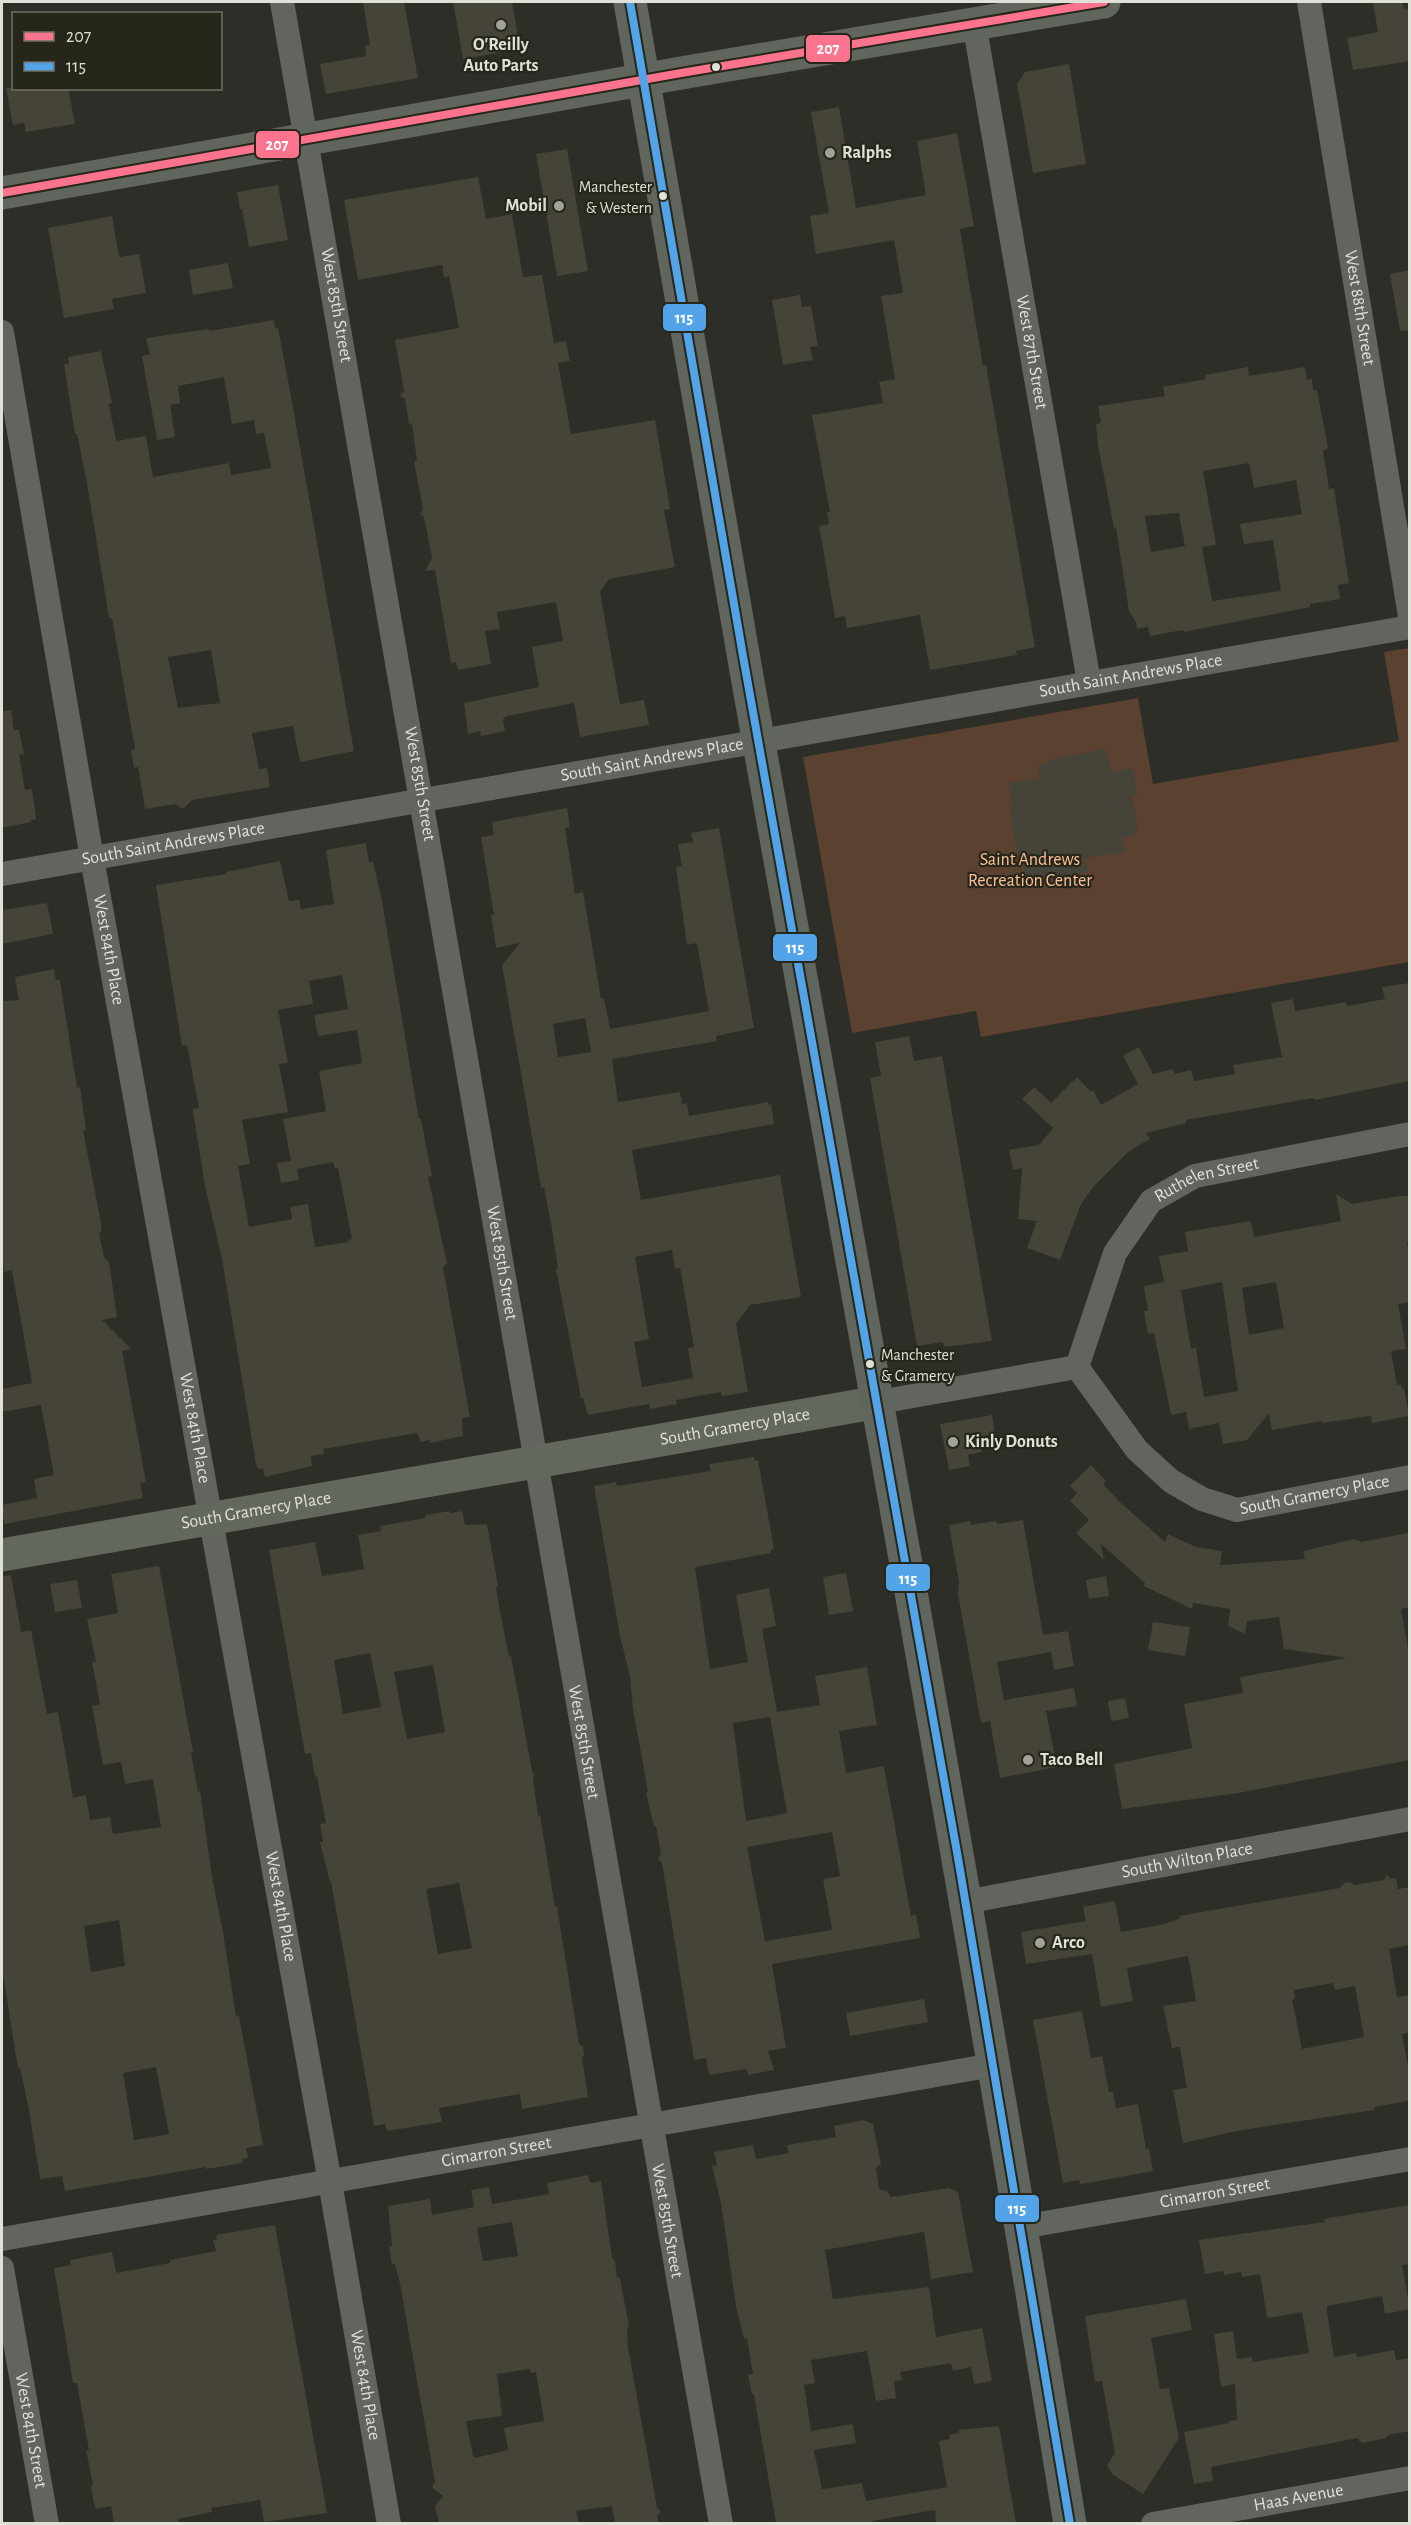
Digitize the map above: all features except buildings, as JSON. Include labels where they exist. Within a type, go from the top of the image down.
[{"type":"main road","points":[[630,2],[759,741],[879,1402],[1022,2227],[1070,2523]]},
{"type":"main road","points":[[2,193],[1104,2]]},
{"type":"street","name":"West 85th Street","points":[[282,2],[423,801],[649,2127],[721,2523]]},
{"type":"street","name":"West 88th Street","points":[[1309,2],[1410,616]]},
{"type":"street","name":"West 87th Street","points":[[974,23],[1089,682]]},
{"type":"street","name":"West 84th Place","points":[[2,332],[92,858],[389,2523]]},
{"type":"street","name":"South Saint Andrews Place","points":[[2,874],[1410,627]]},
{"type":"street","name":"Ruthelen Street","points":[[1077,1367],[1116,1254],[1151,1200],[1195,1176],[1410,1134]]},
{"type":"street","name":"South Gramercy Place","points":[[2,1555],[1077,1367],[1137,1450],[1171,1481],[1202,1499],[1237,1510],[1410,1477]]},
{"type":"street","name":"South Wilton Place","points":[[965,1902],[1410,1820]]},
{"type":"street","name":"Cimarron Street","points":[[2,2240],[993,2065]]},
{"type":"street","name":"Cimarron Street","points":[[1022,2227],[1410,2159]]},
{"type":"street","name":"West 84th Street","points":[[2,2268],[47,2523]]},
{"type":"street","name":"Haas Avenue","points":[[1153,2523],[1410,2478]]},
{"type":"green space","name":"Saint Andrews Recreation Center","points":[[1409,648],[1409,962],[981,1037],[976,1011],[852,1033],[803,757],[1138,698],[1153,784],[1399,741],[1384,652]]},
{"type":"transit line","name":"115","points":[[630,2],[743,656],[958,1858],[1070,2524]]},
{"type":"transit line","name":"207","points":[[2,193],[687,72],[1104,2]]},
{"type":"place","name":"O'Reilly Auto Parts","points":[[501,25]]},
{"type":"place","name":"Ralphs","points":[[830,153]]},
{"type":"place","name":"Manchester & Western","points":[[663,196]]},
{"type":"place","name":"Mobil","points":[[559,206]]},
{"type":"place","name":"Manchester & Gramercy","points":[[870,1364]]},
{"type":"place","name":"Kinly Donuts","points":[[953,1442]]},
{"type":"place","name":"Taco Bell","points":[[1028,1760]]},
{"type":"place","name":"Arco","points":[[1040,1943]]}]
